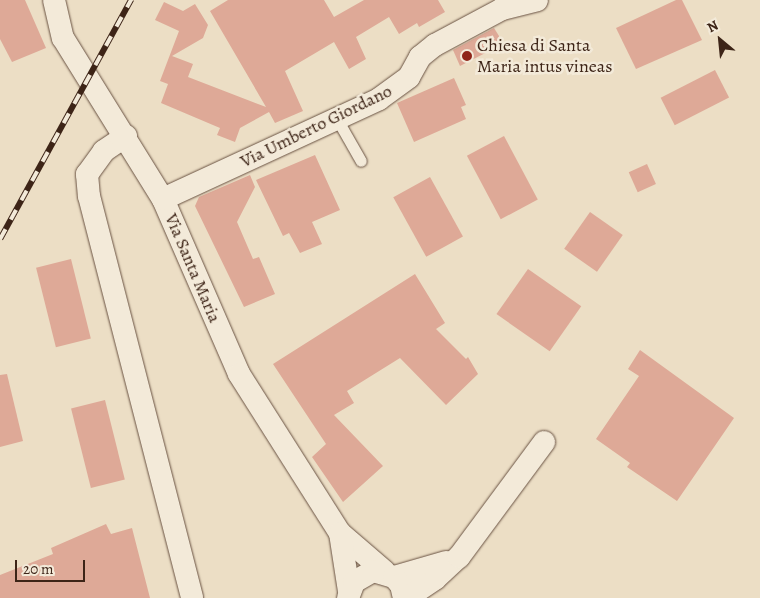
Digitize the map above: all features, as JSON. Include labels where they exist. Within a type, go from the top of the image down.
[{"type":"street","name":"Via Santa Maria","points":[[54,0],[63,38],[164,199],[239,374],[340,533],[389,574]]},
{"type":"street","name":"Via Umberto Giordano","points":[[164,199],[379,99],[409,77],[420,57],[499,5],[537,0]]},
{"type":"street","points":[[126,136],[104,151],[87,174],[89,196],[192,598]]},
{"type":"street","points":[[389,574],[401,585],[406,598],[435,580],[459,557],[544,442]]},
{"type":"street","name":"Via Santa Maria","points":[[340,533],[349,595]]},
{"type":"street","points":[[349,595],[362,574],[389,574],[425,570],[459,557]]},
{"type":"lane","points":[[337,119],[361,161]]},
{"type":"building","points":[[0,0],[25,0],[46,48],[12,62],[0,39]]},
{"type":"building","points":[[228,0],[324,0],[334,17],[364,0],[438,0],[445,12],[419,27],[417,23],[399,34],[389,17],[356,37],[366,59],[349,69],[334,42],[285,71],[303,111],[275,123],[269,112],[240,128],[235,142],[217,135],[220,128],[161,103],[168,84],[160,81],[179,31],[155,20],[164,2],[183,11],[195,4],[208,25],[203,38],[172,56],[193,64],[188,77],[266,107],[210,11]]},
{"type":"building","points":[[676,0],[682,0],[702,40],[636,69],[616,28]]},
{"type":"building","name":"Chiesa di Santa Maria intus vineas","points":[[494,28],[499,36],[497,47],[460,66],[453,50]]},
{"type":"building","points":[[715,70],[729,98],[675,125],[661,98]]},
{"type":"building","points":[[454,78],[466,105],[461,107],[466,119],[414,142],[397,103]]},
{"type":"building","points":[[504,136],[538,200],[501,219],[467,156]]},
{"type":"building","points":[[315,155],[340,210],[312,222],[322,244],[300,253],[289,233],[283,236],[256,180]]},
{"type":"building","points":[[647,164],[656,184],[638,192],[629,172]]},
{"type":"building","points":[[250,175],[255,187],[237,222],[253,259],[259,257],[275,294],[244,307],[195,206],[199,197]]},
{"type":"building","points":[[430,177],[463,236],[426,257],[393,197]]},
{"type":"building","points":[[590,212],[623,235],[597,272],[564,249]]},
{"type":"building","points":[[71,259],[91,339],[56,347],[36,268]]},
{"type":"building","points":[[528,269],[581,306],[550,351],[496,314]]},
{"type":"building","points":[[415,274],[445,323],[436,329],[466,359],[468,357],[478,374],[446,405],[400,358],[347,391],[354,403],[334,415],[383,466],[343,502],[312,457],[326,444],[273,364]]},
{"type":"building","points":[[640,350],[734,418],[677,501],[627,467],[630,463],[596,439],[639,376],[628,369]]},
{"type":"building","points":[[7,374],[23,441],[0,447],[0,375]]},
{"type":"building","points":[[105,400],[125,480],[91,488],[71,408]]},
{"type":"building","points":[[106,524],[111,534],[132,528],[150,598],[0,598],[0,575],[53,554],[51,548]]},
{"type":"railway","points":[[0,239],[131,0]]},
{"type":"place","name":"Chiesa di Santa Maria intus vineas","points":[[467,56]]}]
